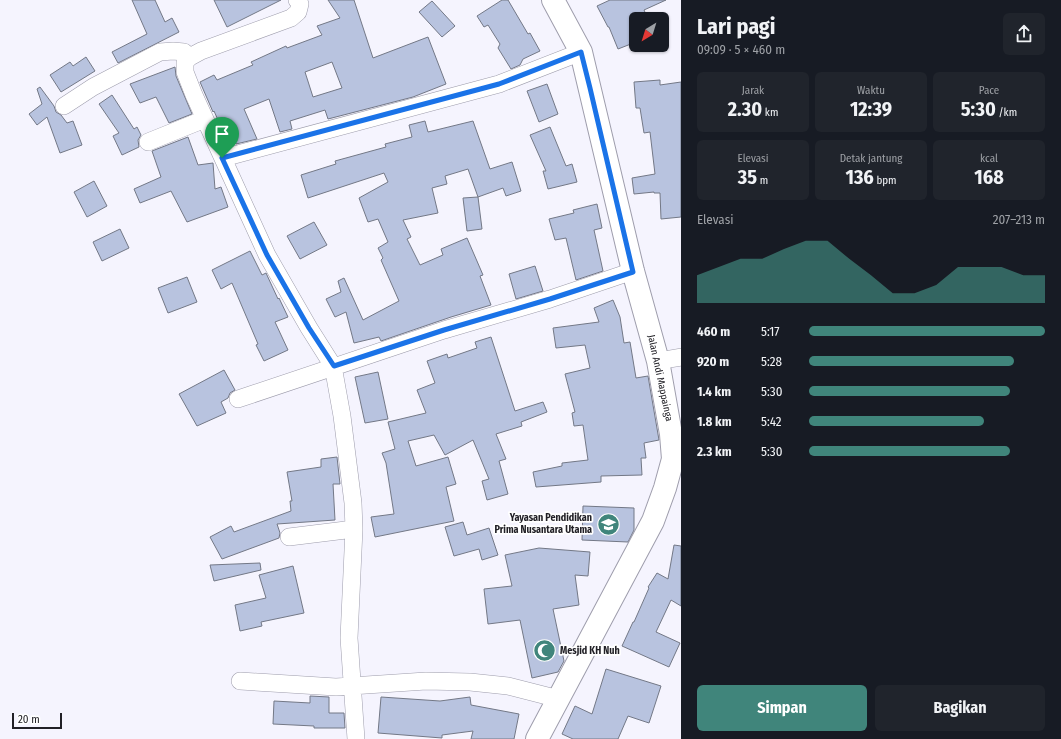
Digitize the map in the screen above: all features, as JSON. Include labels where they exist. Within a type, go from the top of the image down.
[{"type":"main road","name":"Jalan Andi Mappainga","points":[[537,739],[653,521],[665,488],[677,462],[658,361],[633,272],[581,52],[553,0]]},
{"type":"street","points":[[297,0],[300,4],[298,12],[291,18],[201,51],[190,57],[185,62],[185,72],[222,158],[267,255],[309,328],[334,366],[354,503],[349,638],[356,739]]},
{"type":"street","points":[[64,106],[93,86],[160,52],[184,52],[190,57]]},
{"type":"street","points":[[222,158],[499,84],[581,52]]},
{"type":"street","points":[[148,142],[205,119]]},
{"type":"street","points":[[238,399],[444,330],[550,299],[633,272]]},
{"type":"street","points":[[658,361],[681,357]]},
{"type":"street","points":[[289,537],[354,529]]},
{"type":"street","points":[[240,681],[336,687],[426,681],[470,682],[508,686],[559,699]]},
{"type":"building","points":[[132,0],[155,0],[165,22],[172,18],[179,32],[118,63],[112,52],[147,34]]},
{"type":"building","points":[[214,0],[281,0],[227,27]]},
{"type":"building","points":[[328,0],[354,0],[373,58],[428,37],[446,84],[413,97],[328,119],[325,110],[290,121],[292,129],[280,132],[269,99],[244,109],[257,139],[236,144],[225,118],[218,120],[214,111],[213,112],[200,82],[214,75],[217,80],[253,65],[251,62],[286,46],[287,48],[322,35],[317,26],[340,18]],"holes":[[[332,62],[342,88],[313,97],[305,72]]]},
{"type":"building","points":[[502,0],[508,0],[540,51],[523,59],[520,65],[511,69],[498,48],[500,44],[488,25],[484,27],[477,16]]},
{"type":"building","points":[[610,0],[666,0],[644,10],[645,12],[629,12],[629,45],[618,49],[609,27],[597,6]]},
{"type":"building","points":[[432,1],[455,26],[442,37],[419,12]]},
{"type":"building","points":[[86,57],[95,71],[61,92],[50,75],[70,62],[73,66]]},
{"type":"building","points":[[175,67],[176,76],[192,114],[169,123],[156,97],[140,103],[130,84]]},
{"type":"building","points":[[660,80],[660,85],[681,82],[681,217],[661,219],[660,193],[654,192],[634,194],[632,178],[655,174],[650,132],[644,133],[640,108],[636,108],[634,82]]},
{"type":"building","points":[[547,84],[558,114],[539,122],[527,91]]},
{"type":"building","points":[[40,87],[54,106],[56,112],[61,115],[67,123],[73,121],[82,145],[60,153],[47,117],[37,125],[29,114],[42,104],[37,89]]},
{"type":"building","points":[[112,95],[134,129],[137,127],[141,135],[138,140],[139,147],[122,155],[113,136],[119,133],[99,104]]},
{"type":"building","points":[[425,121],[428,132],[473,121],[490,169],[512,162],[521,191],[506,196],[503,188],[478,197],[468,169],[445,176],[447,184],[432,188],[438,213],[403,220],[411,237],[407,239],[420,265],[443,255],[441,249],[467,238],[483,275],[480,276],[491,305],[381,341],[379,337],[354,343],[346,312],[335,317],[326,299],[341,292],[338,281],[344,278],[363,320],[399,301],[381,260],[383,258],[378,248],[388,242],[378,219],[368,222],[359,198],[388,182],[384,173],[308,198],[301,175],[336,164],[335,161],[386,147],[385,144],[412,137],[409,125]]},
{"type":"building","points":[[550,127],[566,166],[572,164],[577,182],[548,189],[543,171],[546,171],[530,135]]},
{"type":"building","points":[[188,137],[198,165],[213,163],[215,189],[221,187],[228,207],[187,222],[171,191],[140,203],[134,189],[161,177],[152,151]]},
{"type":"building","points":[[94,181],[107,206],[87,217],[74,192]]},
{"type":"building","points":[[478,197],[482,229],[467,231],[463,198]]},
{"type":"building","points":[[597,204],[602,228],[594,230],[603,271],[576,280],[566,238],[555,240],[549,219],[574,213],[573,210]]},
{"type":"building","points":[[314,222],[327,245],[300,259],[287,236]]},
{"type":"building","points":[[120,229],[129,248],[102,261],[93,242]]},
{"type":"building","points":[[250,251],[262,275],[266,273],[288,317],[275,322],[288,350],[264,361],[256,345],[258,344],[232,283],[221,289],[212,270]]},
{"type":"building","points":[[535,266],[543,291],[516,299],[509,274]]},
{"type":"building","points":[[187,277],[197,302],[168,313],[158,288]]},
{"type":"building","points":[[613,300],[620,317],[624,343],[630,342],[636,378],[648,376],[659,440],[644,443],[646,458],[641,458],[642,475],[601,476],[601,482],[536,487],[533,472],[562,466],[562,463],[588,460],[583,425],[574,426],[572,413],[575,412],[565,374],[590,368],[585,345],[556,348],[553,328],[599,322],[594,308]]},
{"type":"building","points":[[491,337],[515,411],[543,402],[547,412],[521,422],[522,426],[496,434],[506,459],[499,461],[508,494],[487,500],[482,481],[489,479],[473,440],[445,455],[434,435],[408,441],[416,466],[448,457],[456,484],[446,487],[454,521],[375,537],[371,517],[394,514],[386,463],[382,453],[395,449],[388,422],[426,413],[417,390],[435,383],[427,361],[447,354],[448,358],[477,348],[475,342]]},
{"type":"building","points":[[224,370],[235,390],[230,393],[228,398],[221,402],[226,413],[197,426],[179,394]]},
{"type":"building","points":[[378,372],[388,419],[365,423],[355,377]]},
{"type":"building","points":[[337,457],[340,484],[333,484],[335,520],[277,524],[280,533],[279,538],[222,559],[210,537],[231,526],[234,532],[291,511],[290,501],[292,501],[287,472],[321,467],[321,459]]},
{"type":"building","name":"Yayasan Pendidikan Prima Nusantara Utama","points":[[583,506],[634,508],[634,530],[628,542],[582,540]]},
{"type":"building","points":[[463,522],[467,535],[489,528],[498,555],[482,560],[479,549],[454,556],[445,527]]},
{"type":"building","points":[[674,545],[681,546],[681,606],[671,600],[656,632],[680,643],[669,667],[622,646],[649,588],[648,587],[657,573],[668,579]]},
{"type":"building","points":[[539,548],[590,552],[588,576],[575,575],[579,605],[553,609],[564,661],[558,672],[532,678],[520,620],[488,624],[484,589],[512,586],[505,555]]},
{"type":"building","points":[[260,563],[261,570],[214,581],[210,565]]},
{"type":"building","points":[[293,566],[304,613],[261,622],[262,626],[240,631],[235,605],[266,598],[259,575]]},
{"type":"building","points":[[606,669],[661,686],[649,723],[628,716],[618,739],[573,739],[562,734],[575,706],[592,714]]},
{"type":"building","points":[[310,696],[329,697],[329,713],[344,713],[345,728],[314,728],[314,726],[273,724],[274,701],[310,703]]},
{"type":"building","points":[[381,697],[440,701],[470,697],[471,705],[519,714],[514,739],[471,739],[473,731],[442,735],[442,738],[378,733]]},
{"type":"place","name":"Yayasan Pendidikan Prima Nusantara Utama","points":[[608,524]]},
{"type":"place","name":"Mesjid KH Nuh","points":[[544,651]]},
{"type":"route","points":[[581,52],[633,272],[550,299],[444,330],[334,366],[309,328],[267,255],[222,158],[499,84],[581,52]]}]
